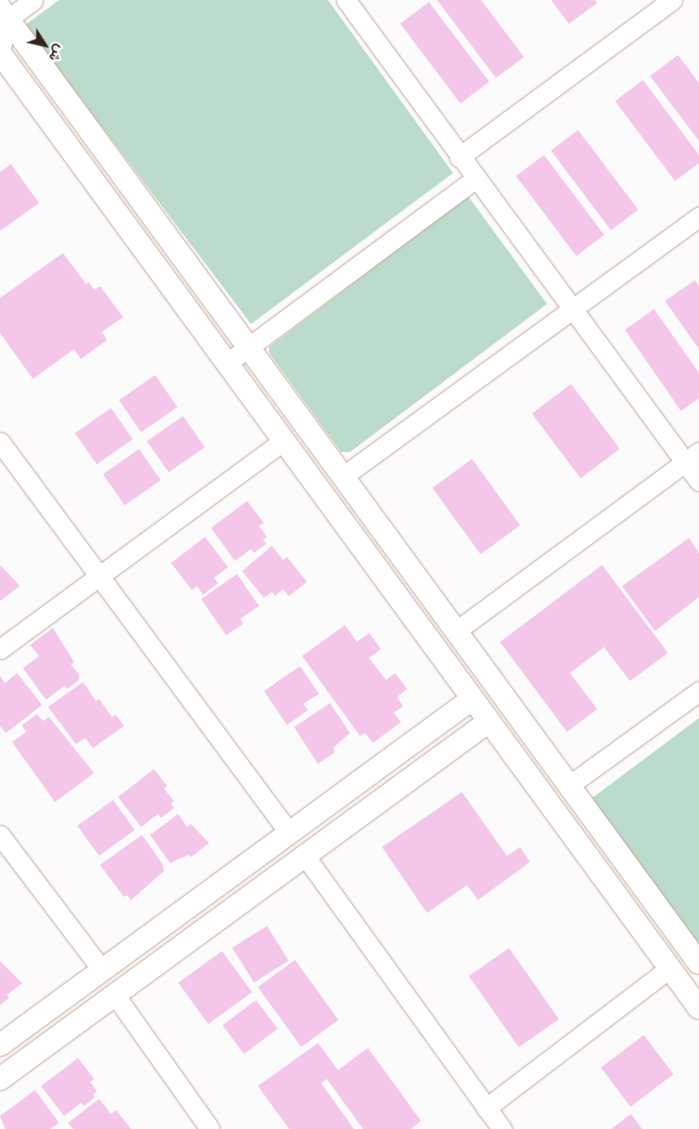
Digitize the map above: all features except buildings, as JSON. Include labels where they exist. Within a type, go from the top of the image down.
[{"type":"street","points":[[4,14],[34,0]]},
{"type":"street","points":[[347,0],[572,311],[692,457],[699,481]]},
{"type":"street","points":[[459,157],[672,0]]},
{"type":"street","points":[[4,14],[0,52],[488,722],[699,1008]]},
{"type":"street","points":[[4,14],[456,631],[602,834],[699,963]]},
{"type":"street","points":[[227,363],[475,179]]},
{"type":"street","points":[[342,477],[699,217]]},
{"type":"street","points":[[0,649],[283,441]]},
{"type":"street","points":[[0,442],[289,833]]},
{"type":"street","points":[[456,631],[692,457]]},
{"type":"street","points":[[568,786],[699,691]]},
{"type":"street","points":[[0,1045],[472,699]]},
{"type":"street","points":[[0,1079],[488,722]]},
{"type":"street","points":[[582,850],[602,834]]},
{"type":"street","points":[[0,835],[102,970]]},
{"type":"street","points":[[305,856],[502,1129]]},
{"type":"street","points":[[193,903],[209,926]]},
{"type":"street","points":[[486,1108],[670,968]]},
{"type":"street","points":[[115,995],[210,1129]]},
{"type":"green space","points":[[59,0],[328,0],[453,173],[251,324],[25,25]]},
{"type":"green space","points":[[468,196],[547,304],[350,452],[341,452],[269,353],[269,347]]},
{"type":"green space","points":[[699,718],[699,949],[592,798]]}]
